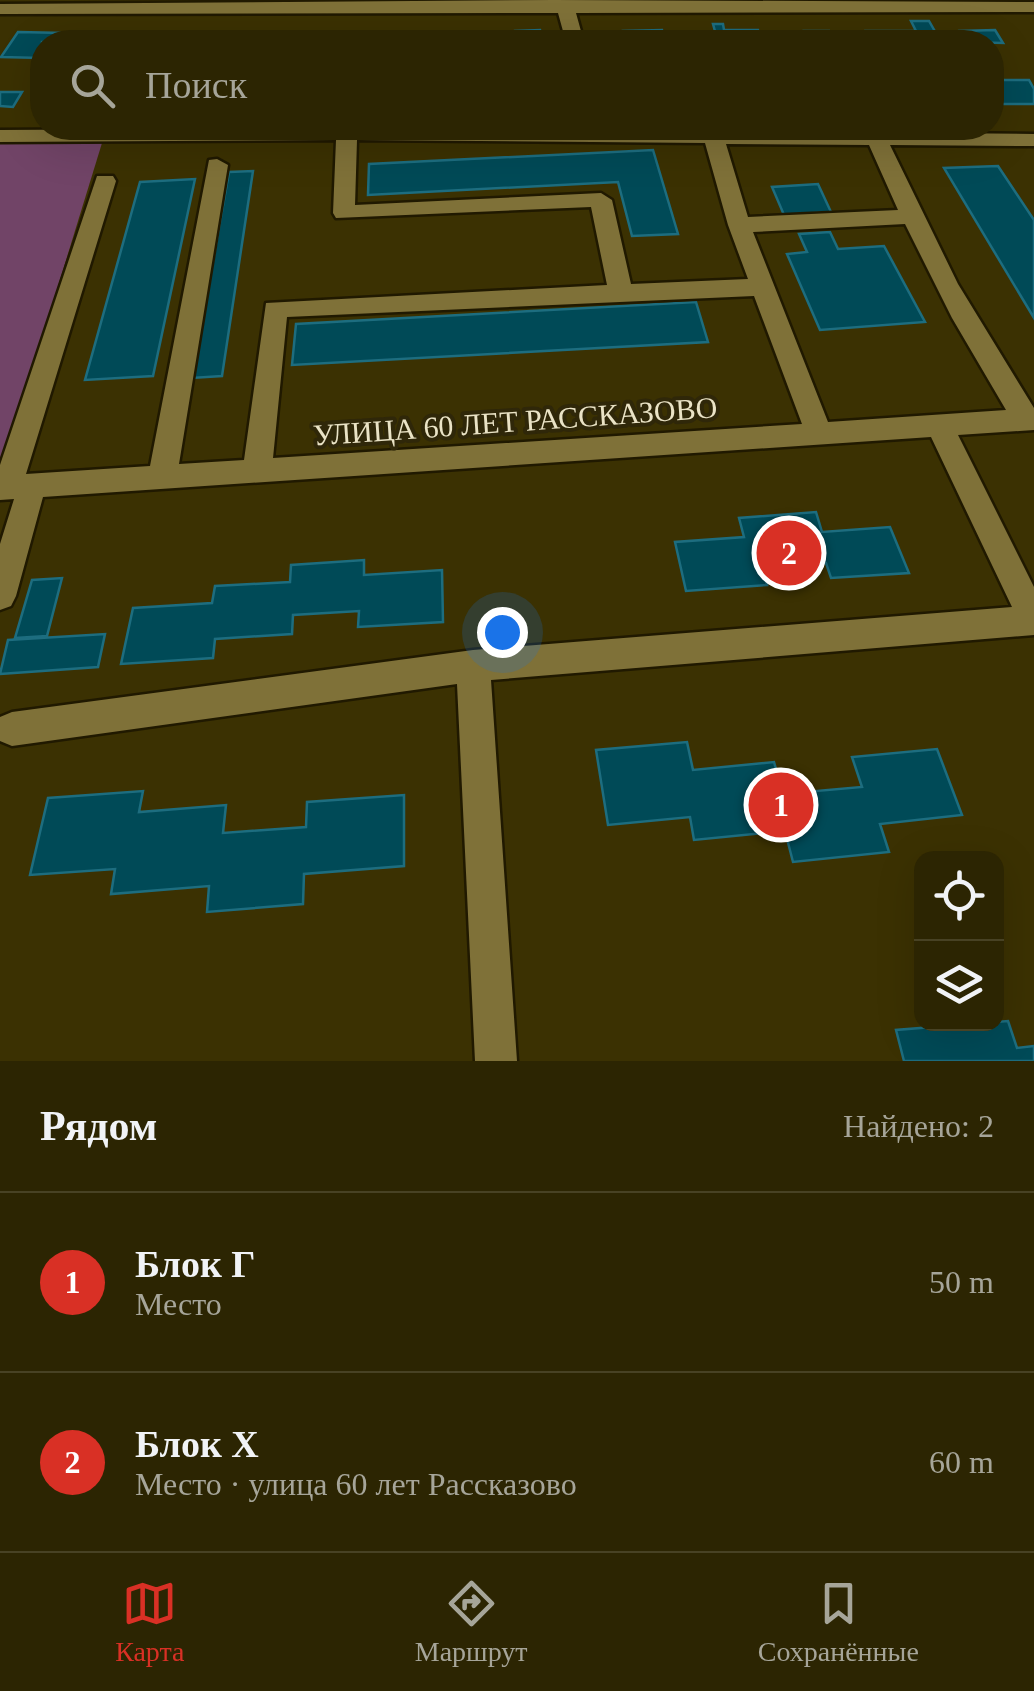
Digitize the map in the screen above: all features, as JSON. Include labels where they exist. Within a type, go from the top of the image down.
[{"type":"street","points":[[0,8],[564,2],[1034,7]]},
{"type":"street","points":[[564,2],[572,30]]},
{"type":"street","points":[[0,136],[30,136]]},
{"type":"street","points":[[346,140],[344,213],[601,200],[621,293]]},
{"type":"street","points":[[715,140],[739,225],[819,433]]},
{"type":"street","points":[[837,140],[1034,140]]},
{"type":"street","points":[[878,141],[911,217],[982,353],[1030,419]]},
{"type":"street","points":[[162,478],[217,165]]},
{"type":"street","points":[[0,596],[13,488],[105,181]]},
{"type":"street","points":[[739,225],[911,217]]},
{"type":"street","points":[[257,471],[274,309],[762,287]]},
{"type":"street","name":"УЛИЦА 60 ЛЕТ РАССКАЗОВО","points":[[13,488],[1030,419]]},
{"type":"street","points":[[12,729],[473,666],[1034,620],[1025,584],[939,425]]},
{"type":"street","points":[[473,666],[496,1061]]},
{"type":"shaded area","points":[[102,143],[4,462],[0,462],[0,144]]},
{"type":"building","points":[[911,21],[929,21],[934,30],[916,30]]},
{"type":"building","points":[[18,32],[30,32],[30,58],[1,57]]},
{"type":"building","points":[[1004,80],[1029,80],[1034,89],[1034,104],[1004,104]]},
{"type":"building","points":[[0,92],[22,92],[13,107],[0,106]]},
{"type":"building","points":[[653,150],[678,234],[632,236],[618,182],[368,195],[369,164]]},
{"type":"building","points":[[998,166],[1034,220],[1034,318],[944,168]]},
{"type":"building","points":[[253,171],[222,376],[192,378],[229,172]]},
{"type":"building","points":[[195,179],[153,376],[85,380],[140,182]]},
{"type":"building","points":[[818,184],[831,212],[784,215],[772,187]]},
{"type":"building","points":[[830,232],[838,249],[884,246],[925,322],[820,330],[787,254],[807,252],[799,234]]},
{"type":"building","points":[[696,302],[708,342],[292,365],[296,324]]},
{"type":"building","points":[[816,512],[822,532],[890,527],[909,573],[831,578],[826,563],[762,568],[767,585],[686,591],[675,542],[744,537],[739,518]]},
{"type":"building","points":[[364,560],[364,575],[442,570],[443,622],[358,627],[359,611],[293,615],[292,634],[215,639],[213,658],[121,664],[133,608],[212,603],[215,586],[290,582],[291,565]]},
{"type":"building","points":[[62,578],[47,636],[15,638],[32,580]]},
{"type":"building","points":[[105,634],[98,667],[0,674],[8,640]]},
{"type":"building","points":[[687,742],[693,770],[774,762],[783,794],[862,787],[852,757],[937,749],[962,815],[880,824],[889,852],[793,862],[785,831],[694,840],[690,817],[608,825],[596,750]]},
{"type":"building","points":[[143,791],[139,812],[226,805],[223,833],[306,827],[307,802],[404,795],[404,866],[304,874],[303,904],[207,912],[209,886],[111,894],[115,869],[30,875],[48,798]]},
{"type":"building","points":[[1004,1021],[1008,1021],[1017,1048],[1034,1046],[1034,1061],[904,1061],[896,1030],[1004,1031]]},
{"type":"place","name":"Блок Х","points":[[789,553]]},
{"type":"place","name":"Блок Г","points":[[781,805]]}]
